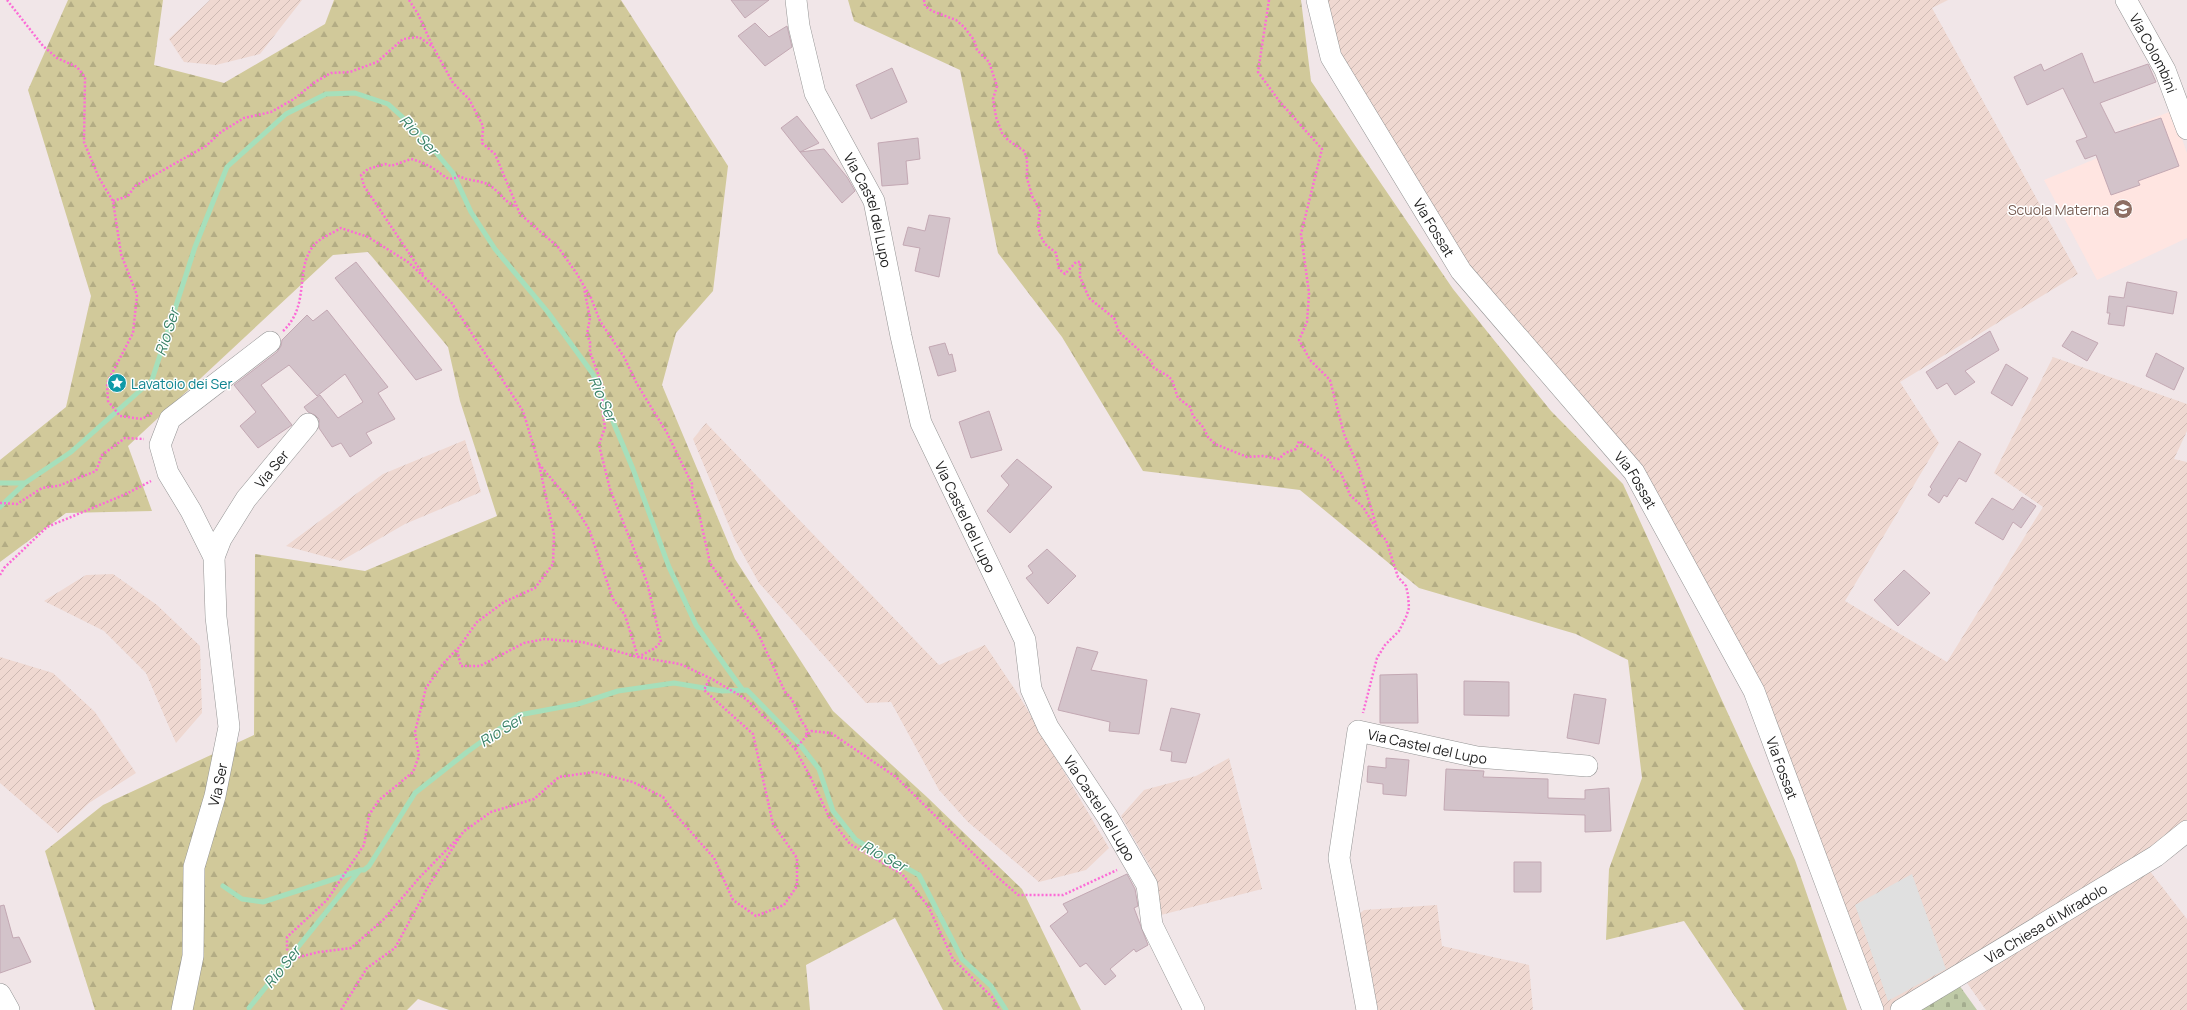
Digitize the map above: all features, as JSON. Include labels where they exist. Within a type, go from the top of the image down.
[{"type":"street","name":"Via Castel del Lupo","points":[[796,0],[799,26],[814,93],[874,201],[901,336],[921,423],[1026,640],[1030,689],[1048,727],[1107,816],[1147,886],[1152,925],[1194,1010]]},
{"type":"street","name":"Via Fossat","points":[[1317,0],[1331,58],[1461,271],[1634,472],[1754,691],[1873,1010]]},
{"type":"street","name":"Via Colombini","points":[[2126,0],[2165,70],[2187,129]]},
{"type":"street","name":"Via Ser","points":[[214,557],[191,511],[168,473],[160,445],[170,419],[270,342]]},
{"type":"street","name":"Via Ser","points":[[182,1010],[193,956],[194,867],[215,796],[230,727],[216,617],[214,557],[221,539],[246,500],[308,424]]},
{"type":"street","name":"Via Castel del Lupo","points":[[1367,1010],[1339,858],[1358,731],[1478,757],[1587,766]]},
{"type":"street","name":"Via Chiesa di Miradolo","points":[[1901,1010],[2156,856],[2187,831]]},
{"type":"street","points":[[0,994],[9,1010]]},
{"type":"path","points":[[7,0],[43,46],[57,58],[77,67],[85,77],[84,142],[99,178],[113,201],[122,254],[137,295],[133,333],[107,383],[108,401],[120,416],[142,419],[155,411]]},
{"type":"path","points":[[409,0],[418,14],[433,47],[453,83],[469,99],[483,126],[482,143],[495,154],[520,214],[558,246],[584,285],[600,321],[624,357],[637,384],[667,433],[692,484],[692,493],[698,509],[710,563],[757,631],[785,692],[792,698],[796,705],[800,721],[807,728],[806,737]]},
{"type":"path","points":[[924,0],[925,6],[932,11],[956,20],[964,27],[974,40],[978,50],[989,62],[997,86],[993,99],[996,117],[1002,133],[1008,140],[1024,151],[1027,159],[1027,178],[1032,196],[1040,210],[1038,225],[1040,235],[1044,244],[1056,253],[1059,270],[1065,274],[1076,262],[1080,262],[1080,277],[1089,298],[1114,318],[1119,332],[1151,361],[1154,368],[1172,380],[1178,398],[1190,407],[1193,416],[1215,444],[1247,457],[1263,456],[1279,459],[1285,453],[1296,450],[1299,441],[1307,445],[1330,461],[1333,469],[1340,473],[1350,495],[1363,507],[1379,533],[1386,540],[1398,577],[1406,586],[1408,608],[1399,631],[1385,644],[1377,658],[1358,731]]},
{"type":"path","points":[[1270,0],[1258,72],[1280,102],[1322,149],[1314,175],[1301,234],[1309,293],[1308,322],[1299,340],[1310,360],[1330,380],[1344,434],[1359,468],[1379,533]]},
{"type":"path","points":[[113,201],[128,196],[135,186],[206,146],[221,132],[244,118],[271,112],[294,99],[315,82],[331,73],[350,72],[376,62],[403,39],[420,37],[433,47]]},
{"type":"path","points":[[427,280],[364,186],[361,175],[364,172],[368,169],[385,164],[392,166],[411,159],[435,170],[448,179],[453,180],[459,176],[487,184],[503,196],[510,204],[516,207]]},
{"type":"path","points":[[270,342],[285,330],[300,302],[305,263],[315,245],[341,228],[368,237],[408,262],[450,302],[523,411],[539,464],[554,534],[553,564],[535,588],[504,602],[477,622],[457,650],[442,665],[426,688],[415,732],[419,756],[413,772],[379,800],[369,815],[364,845],[327,900],[287,937],[287,949],[295,958],[319,952],[351,948],[384,919],[420,877],[463,832],[491,812],[534,799],[560,777],[594,772],[633,782],[663,797],[714,858],[733,900],[756,916],[784,905],[797,886],[797,858],[773,824],[753,734],[704,690],[710,678]]},
{"type":"path","points":[[584,285],[590,318],[587,334],[590,342],[590,352],[603,387],[602,408],[605,426],[599,445],[610,489],[647,582],[661,642],[655,648],[638,657]]},
{"type":"path","points":[[0,503],[17,504],[42,488],[58,486],[83,476],[96,470],[102,456],[125,438],[148,437]]},
{"type":"path","points":[[539,464],[575,507],[589,529],[614,599],[625,615],[638,657]]},
{"type":"path","points":[[0,575],[4,568],[47,527],[126,494],[168,473]]},
{"type":"path","points":[[457,650],[461,666],[480,666],[524,643],[545,639],[582,642],[638,657],[680,664],[710,678],[726,689],[746,699],[796,748],[829,817],[850,844],[902,874],[928,906],[953,959],[992,998],[1000,1010]]},
{"type":"path","points":[[796,748],[811,731],[831,733],[896,777],[994,874],[1018,895],[1063,895],[1134,862]]},
{"type":"path","points":[[341,1010],[367,968],[395,948],[429,885],[463,832]]},
{"type":"shaded area","points":[[210,0],[302,0],[260,54],[216,65],[184,62],[169,39]]},
{"type":"shaded area","points":[[1317,0],[1948,0],[1932,8],[2078,274],[1900,382],[1939,443],[1845,601],[1947,662],[2043,507],[1994,473],[2053,357],[2187,404],[2187,431],[2174,459],[2187,462],[2187,831],[1901,1010],[1873,1010],[1754,691],[1634,472],[1461,271],[1331,57]]},
{"type":"shaded area","name":"Scuola Materna","points":[[2172,111],[2187,153],[2187,238],[2097,280],[2044,180],[2134,143],[2129,127]]},
{"type":"shaded area","points":[[706,423],[939,665],[985,645],[1018,694],[1109,848],[1086,870],[1039,882],[968,822],[939,790],[891,702],[866,703],[759,583],[735,540],[693,439]]},
{"type":"shaded area","points":[[465,440],[481,492],[405,524],[341,561],[286,546],[383,474]]},
{"type":"shaded area","points":[[113,574],[157,605],[200,646],[202,713],[176,743],[146,673],[104,631],[44,601],[86,575]]},
{"type":"shaded area","points":[[0,657],[53,673],[95,712],[136,773],[89,803],[58,833],[0,783]]},
{"type":"shaded area","points":[[1229,758],[1262,889],[1157,916],[1152,870],[1121,816],[1144,790],[1196,776]]},
{"type":"shaded area","points":[[2149,870],[2187,919],[2187,1010],[1986,1010],[1967,983]]},
{"type":"shaded area","points":[[1912,874],[1946,969],[1888,1001],[1855,905]]},
{"type":"shaded area","points":[[1437,905],[1442,946],[1529,965],[1533,1010],[1371,1010],[1354,918],[1364,910]]},
{"type":"green space","points":[[68,0],[163,0],[154,65],[224,83],[325,24],[334,0],[621,0],[728,166],[713,291],[676,333],[662,385],[735,559],[833,711],[928,798],[1022,889],[1081,1010],[943,1010],[895,918],[806,965],[810,1010],[449,1010],[418,999],[407,1010],[95,1010],[45,851],[103,805],[254,735],[255,554],[365,571],[497,516],[460,401],[448,347],[368,252],[333,255],[128,446],[152,511],[66,513],[0,562],[0,460],[66,407],[91,296],[28,90]]},
{"type":"green space","points":[[848,0],[1301,0],[1311,81],[1453,289],[1551,411],[1623,484],[1795,860],[1847,1010],[1744,1010],[1684,921],[1606,940],[1609,869],[1642,778],[1628,660],[1576,634],[1419,588],[1300,490],[1143,471],[1062,337],[998,253],[960,70],[854,21]]},
{"type":"green space","points":[[1959,985],[1977,1010],[1920,1010]]},
{"type":"building","points":[[731,0],[769,0],[745,18]]},
{"type":"building","points":[[755,23],[769,37],[787,26],[792,47],[765,66],[738,36]]},
{"type":"building","points":[[2082,53],[2094,83],[2148,64],[2156,82],[2100,103],[2115,133],[2161,118],[2179,166],[2138,181],[2140,185],[2111,195],[2096,155],[2085,159],[2076,141],[2087,137],[2063,88],[2027,105],[2014,77],[2041,64],[2044,71]]},
{"type":"building","points":[[892,68],[907,102],[871,119],[856,85]]},
{"type":"building","points":[[797,116],[819,143],[800,152],[781,128]]},
{"type":"building","points":[[918,138],[920,159],[906,161],[908,184],[882,186],[878,143]]},
{"type":"building","points":[[824,149],[847,177],[855,191],[842,203],[800,152]]},
{"type":"building","points":[[929,215],[950,218],[939,277],[915,271],[920,248],[903,245],[908,227],[925,231]]},
{"type":"building","points":[[356,262],[442,370],[416,380],[335,278]]},
{"type":"building","points":[[2127,282],[2177,292],[2173,314],[2127,306],[2124,326],[2108,324],[2110,313],[2107,313],[2109,296],[2124,298]]},
{"type":"building","points":[[327,310],[388,387],[378,393],[395,419],[366,433],[372,443],[350,457],[341,443],[332,447],[319,428],[319,419],[315,415],[308,412],[304,407],[320,395],[338,418],[363,402],[345,374],[317,396],[289,365],[261,385],[292,425],[258,448],[240,426],[256,412],[234,385],[277,352],[281,346],[282,340],[307,315],[313,321]]},
{"type":"building","points":[[1990,331],[1999,350],[1965,371],[1975,382],[1955,395],[1947,383],[1937,389],[1926,372]]},
{"type":"building","points":[[2072,331],[2098,343],[2087,361],[2062,346]]},
{"type":"building","points":[[945,343],[949,355],[952,354],[956,371],[938,376],[929,347]]},
{"type":"building","points":[[2156,353],[2184,368],[2174,390],[2146,376]]},
{"type":"building","points":[[2006,364],[2028,378],[2012,406],[1991,393]]},
{"type":"building","points":[[989,411],[1002,450],[971,458],[959,422]]},
{"type":"building","points":[[1959,441],[1981,454],[1966,482],[1959,478],[1947,497],[1944,495],[1939,503],[1928,495],[1932,489],[1930,487]]},
{"type":"building","points":[[1017,459],[1052,487],[1010,533],[987,511],[1009,485],[1001,476]]},
{"type":"building","points":[[2022,497],[2036,506],[2021,528],[2013,522],[2003,540],[1975,523],[1992,498],[2013,510]]},
{"type":"building","points":[[1047,549],[1076,576],[1048,604],[1026,578],[1033,573],[1028,566]]},
{"type":"building","points":[[1904,570],[1930,593],[1898,626],[1874,600]]},
{"type":"building","points":[[1077,647],[1098,652],[1091,670],[1147,680],[1139,734],[1109,731],[1110,722],[1058,710]]},
{"type":"building","points":[[1417,674],[1418,723],[1380,723],[1380,675]]},
{"type":"building","points":[[1464,681],[1509,682],[1509,716],[1464,715]]},
{"type":"building","points":[[1574,694],[1606,699],[1599,744],[1567,738]]},
{"type":"building","points":[[1171,708],[1200,714],[1186,763],[1171,761],[1172,752],[1160,750]]},
{"type":"building","points":[[1386,758],[1409,760],[1406,796],[1383,794],[1383,784],[1367,782],[1368,766],[1386,768]]},
{"type":"building","points":[[1446,769],[1484,771],[1483,777],[1548,779],[1548,798],[1585,799],[1585,790],[1609,788],[1611,831],[1585,832],[1585,815],[1444,810]]},
{"type":"building","points":[[1514,862],[1541,862],[1541,892],[1514,892]]},
{"type":"building","points":[[1127,874],[1135,889],[1138,906],[1134,908],[1148,945],[1136,952],[1134,949],[1110,969],[1116,976],[1105,985],[1086,963],[1080,967],[1050,926],[1068,912],[1063,904]]},
{"type":"building","points":[[4,905],[13,938],[19,937],[31,962],[0,973],[0,906]]},
{"type":"waterway","name":"Rio Ser","points":[[0,483],[25,483],[71,452],[152,380],[195,247],[227,167],[286,114],[326,94],[355,93],[388,104],[419,132],[453,173],[471,212],[495,249],[547,311],[593,374],[633,469],[669,567],[696,625],[742,689]]},
{"type":"waterway","points":[[0,507],[25,483]]},
{"type":"waterway","name":"Rio Ser","points":[[249,1008],[360,870],[364,870],[369,866],[415,793],[467,752],[519,715],[578,704],[618,691],[674,683],[722,691],[747,690],[797,741],[819,769],[833,811],[856,840],[919,875],[962,959],[991,986],[1006,1010]]},
{"type":"waterway","name":"Rio Ser","points":[[223,886],[242,899],[263,902],[359,871]]},
{"type":"place","name":"Scuola Materna","points":[[2123,209]]},
{"type":"place","name":"Lavatoio dei Ser","points":[[117,383]]}]
